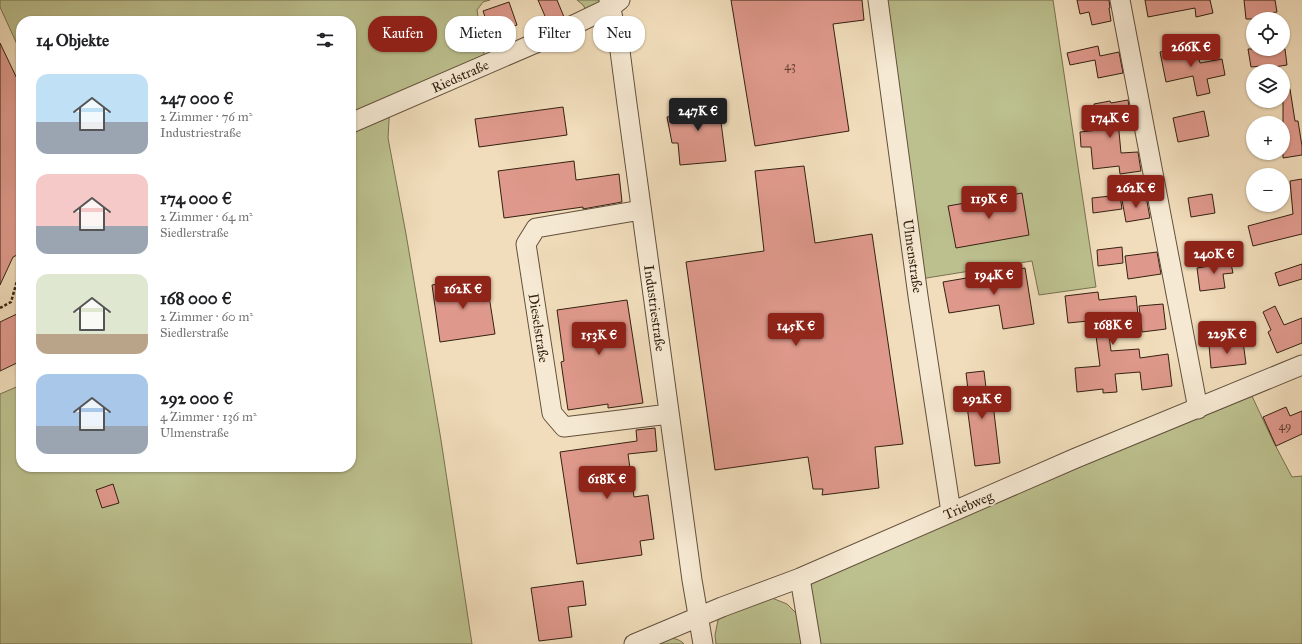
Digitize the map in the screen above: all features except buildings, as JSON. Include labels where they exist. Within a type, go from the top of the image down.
[{"type":"street","name":"Ulmenstraße","points":[[878,0],[918,296],[952,512]]},
{"type":"street","points":[[1120,0],[1198,409]]},
{"type":"street","name":"Riedstraße","points":[[356,121],[538,42],[614,2]]},
{"type":"street","name":"Industriestraße","points":[[614,2],[669,414],[703,644]]},
{"type":"street","name":"Dieselstraße","points":[[641,210],[536,228],[526,244],[552,413],[564,427],[669,414]]},
{"type":"street","name":"Triebweg","points":[[634,644],[698,617],[800,578],[1076,458],[1302,365]]},
{"type":"street","points":[[800,578],[811,644]]},
{"type":"path","points":[[0,308],[11,302],[16,284]]},
{"type":"green space","points":[[0,0],[490,0],[483,2],[477,10],[478,16],[445,16],[445,52],[484,52],[485,60],[390,103],[388,138],[441,440],[472,644],[0,644],[0,394],[16,387],[16,472],[356,472],[356,16],[16,16],[16,42],[0,7]]},
{"type":"green space","points":[[577,0],[599,0],[600,6],[587,12],[583,5]]},
{"type":"green space","points":[[871,0],[1053,0],[1096,287],[1039,295],[1032,261],[908,281],[898,222]]},
{"type":"green space","points":[[1251,394],[1292,477],[1302,476],[1302,644],[819,644],[810,591],[812,580],[817,576]]},
{"type":"green space","points":[[772,598],[787,604],[796,613],[803,644],[716,644],[715,635],[718,620],[726,614]]},
{"type":"green space","points":[[663,637],[677,639],[684,644],[643,644]]}]
